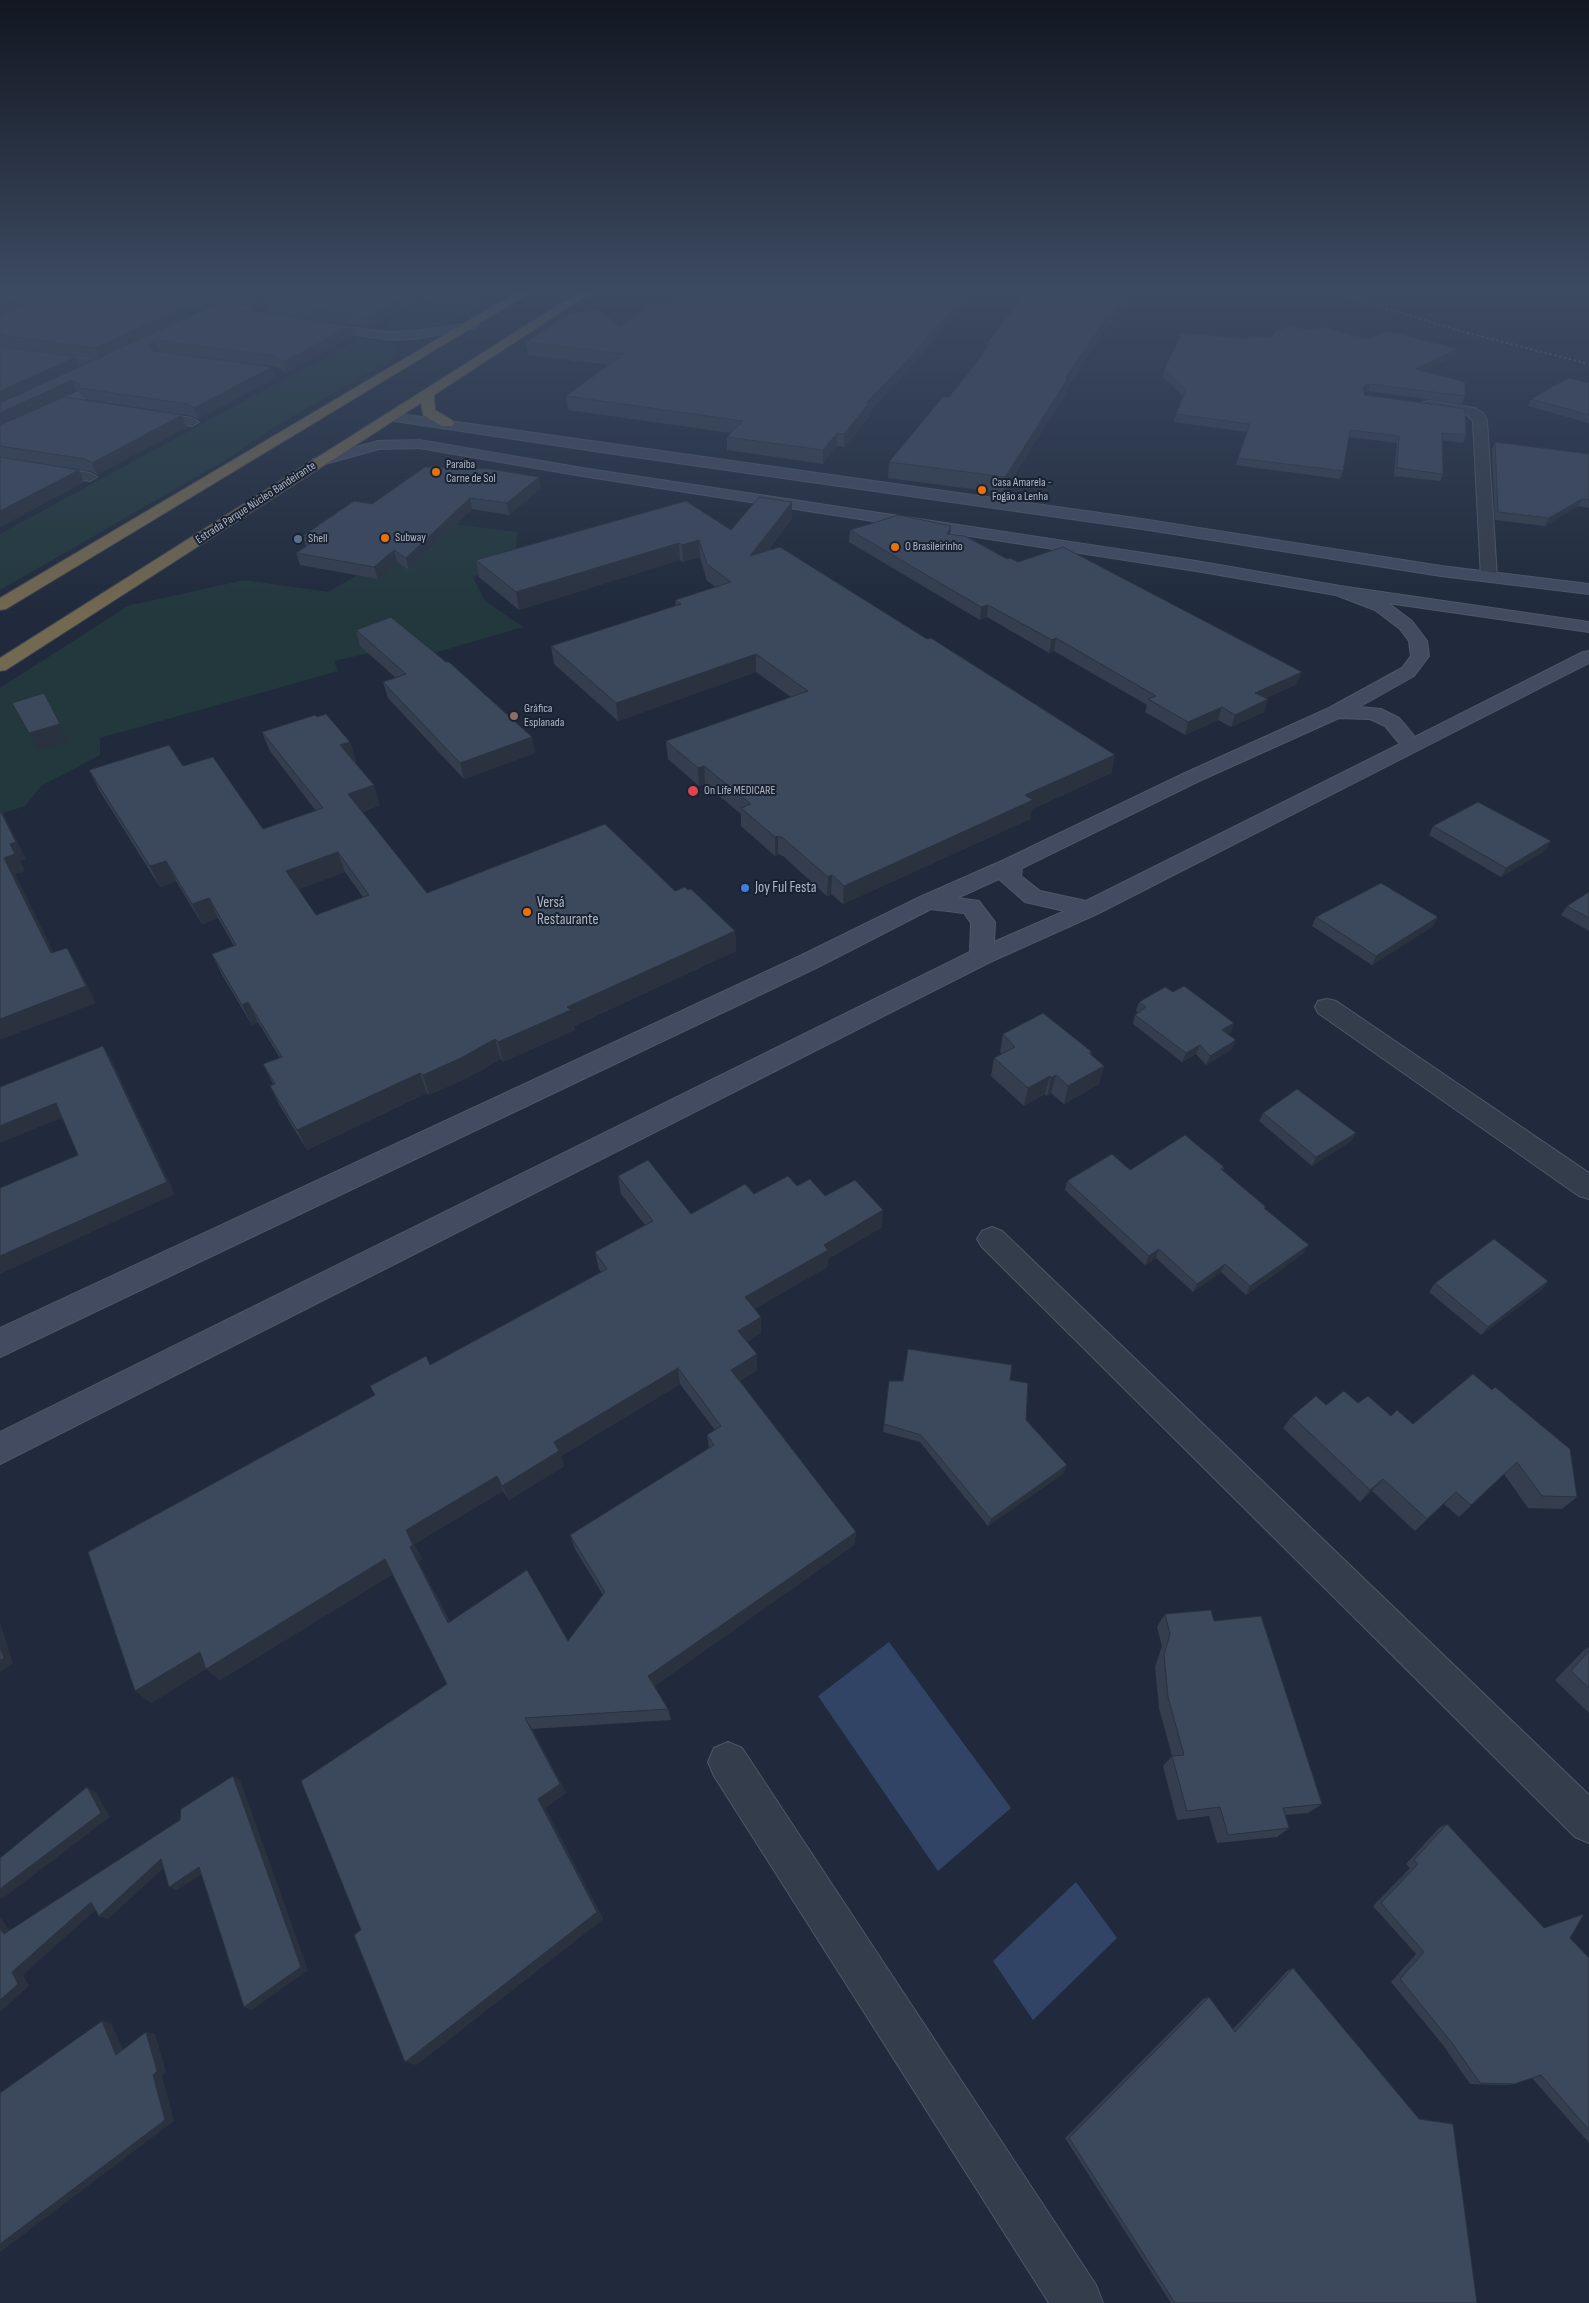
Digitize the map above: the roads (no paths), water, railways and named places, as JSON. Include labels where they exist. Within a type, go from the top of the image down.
[{"type":"highway","points":[[0,605],[346,399]]},
{"type":"highway","name":"Estrada Parque Núcleo Bandeirante","points":[[0,666],[145,576],[318,462],[420,399]]},
{"type":"highway","points":[[428,399],[428,412],[447,423]]},
{"type":"highway","points":[[367,414],[393,417]]},
{"type":"highway","points":[[303,425],[348,415]]},
{"type":"main road","points":[[0,434],[71,399]]},
{"type":"main road","points":[[393,417],[447,423],[489,432],[1142,524],[1489,578],[1589,589]]},
{"type":"main road","points":[[461,452],[462,445],[466,441],[482,433],[489,432]]},
{"type":"main road","points":[[318,462],[378,445],[419,444],[1196,566],[1340,591],[1589,626]]},
{"type":"main road","points":[[1116,554],[1134,550],[1141,544],[1144,536],[1142,524]]},
{"type":"main road","points":[[1196,566],[1181,556],[1182,550],[1203,534]]},
{"type":"main road","points":[[0,1344],[810,961],[928,902],[1012,865],[1192,777],[1336,712],[1408,672],[1420,656],[1418,641],[1406,625],[1381,606],[1340,591]]},
{"type":"main road","points":[[0,1449],[982,956],[1089,909],[1263,819],[1413,747],[1589,656]]},
{"type":"main road","points":[[1336,712],[1374,713],[1392,722],[1413,747]]},
{"type":"main road","points":[[1012,865],[1010,878],[1033,896],[1089,909]]},
{"type":"main road","points":[[928,902],[971,906],[983,922],[982,956]]},
{"type":"street","points":[[66,402],[85,406]]},
{"type":"street","points":[[1414,403],[1470,411],[1478,416],[1480,421],[1489,578]]},
{"type":"street","points":[[134,413],[192,422]]},
{"type":"street","points":[[0,462],[90,477]]},
{"type":"street","points":[[1328,1007],[1589,1188]]},
{"type":"street","points":[[992,1239],[1589,1823]]},
{"type":"street","points":[[728,1762],[1078,2303]]},
{"type":"water","points":[[889,1642],[1011,1808],[938,1871],[818,1696]]},
{"type":"water","points":[[1076,1882],[1117,1938],[1033,2020],[993,1961]]},
{"type":"place","name":"Paraíba Carne de Sol","points":[[436,472]]},
{"type":"place","name":"Casa Amarela - Fogão a Lenha","points":[[982,490]]},
{"type":"place","name":"Subway","points":[[385,538]]},
{"type":"place","name":"Shell","points":[[298,539]]},
{"type":"place","name":"O Brasileirinho","points":[[895,547]]},
{"type":"place","name":"Gráfica Esplanada","points":[[514,716]]},
{"type":"place","name":"On Life MEDICARE","points":[[693,791]]},
{"type":"place","name":"Joy Ful Festa","points":[[745,888]]},
{"type":"place","name":"Versá Restaurante","points":[[527,912]]}]
